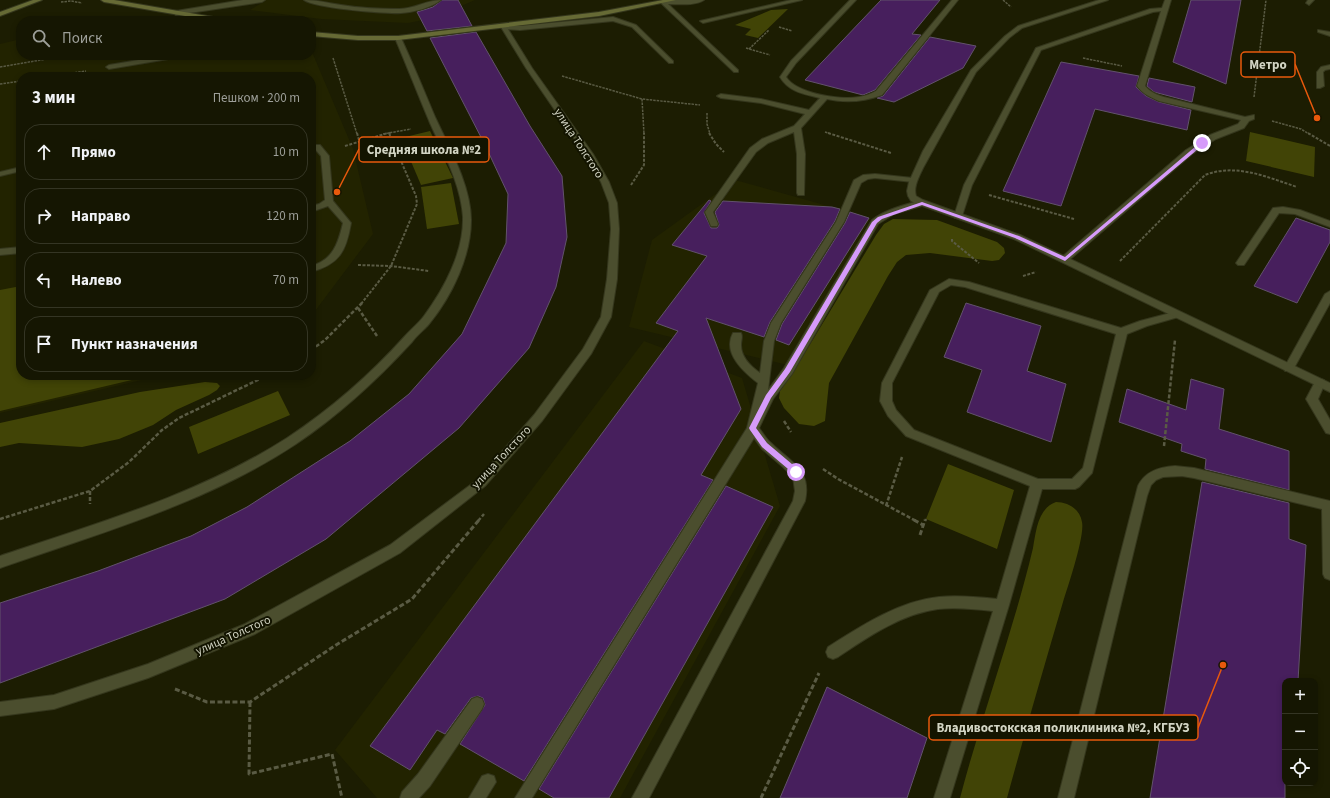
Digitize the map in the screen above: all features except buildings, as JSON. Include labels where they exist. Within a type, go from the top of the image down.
[{"type":"main road","points":[[0,14],[39,0]]},
{"type":"main road","points":[[104,0],[194,16]]},
{"type":"main road","points":[[316,34],[358,38],[398,38],[504,27],[600,14],[673,0]]},
{"type":"street","points":[[176,13],[242,1],[262,0]]},
{"type":"street","points":[[307,0],[350,8],[409,10],[438,0]]},
{"type":"street","points":[[663,2],[701,0]]},
{"type":"street","points":[[703,21],[799,0]]},
{"type":"street","points":[[852,0],[793,62],[783,77],[785,83],[792,88],[825,97],[848,100],[865,99],[879,94],[955,0]]},
{"type":"street","points":[[1105,0],[1020,27],[1007,37],[973,71],[914,180],[911,189],[912,196],[915,200],[922,204],[1017,237],[1065,259],[1325,386],[1312,400],[1330,430]]},
{"type":"street","points":[[1168,0],[1141,86],[1144,91],[1150,96],[1249,118]]},
{"type":"street","points":[[663,2],[736,71]]},
{"type":"street","points":[[350,8],[363,3]]},
{"type":"street","points":[[958,216],[968,185],[1038,49],[1152,10],[1165,10]]},
{"type":"street","points":[[504,27],[520,28],[613,19],[634,26],[671,62]]},
{"type":"street","name":"улица Толстого","points":[[0,709],[54,702],[148,671],[250,630],[395,549],[480,483],[538,418],[587,351],[606,317],[613,265],[615,229],[613,203],[605,182],[589,154],[529,68],[504,27]]},
{"type":"street","points":[[1320,31],[1330,34]]},
{"type":"street","points":[[0,562],[185,496],[260,459],[291,441],[357,390],[392,358],[430,316],[453,275],[464,243],[467,218],[463,195],[449,157],[398,38]]},
{"type":"street","points":[[109,67],[150,60]]},
{"type":"street","points":[[1320,86],[1320,72],[1323,68],[1330,67]]},
{"type":"street","points":[[754,94],[761,100]]},
{"type":"street","points":[[721,96],[761,100],[810,113]]},
{"type":"street","points":[[714,224],[709,212],[753,150],[765,141],[797,128],[825,97]]},
{"type":"street","points":[[1065,259],[1104,227],[1189,152],[1213,137],[1241,126],[1249,118]]},
{"type":"street","points":[[797,128],[801,154],[801,194]]},
{"type":"street","points":[[316,147],[324,156],[329,201],[347,223],[344,239],[336,258],[316,268]]},
{"type":"street","points":[[0,174],[16,170]]},
{"type":"street","points":[[752,428],[764,382],[769,341],[776,323],[840,222],[857,182],[866,177],[875,176],[914,180]]},
{"type":"street","points":[[316,208],[322,206],[329,201]]},
{"type":"street","points":[[523,798],[752,428],[768,397],[788,371],[875,222],[888,214],[922,204]]},
{"type":"street","points":[[1241,263],[1276,210],[1285,209],[1330,224]]},
{"type":"street","points":[[0,252],[16,250]]},
{"type":"street","points":[[1122,332],[1088,470],[1075,484],[1037,484],[910,433],[892,413],[886,401],[887,383],[921,316],[935,290],[943,284],[949,282],[966,284],[984,289],[1122,332],[1144,323],[1178,314]]},
{"type":"street","points":[[1289,368],[1330,294]]},
{"type":"street","points":[[737,335],[735,344],[740,360],[748,370],[764,382]]},
{"type":"street","points":[[640,798],[799,502],[802,493],[801,481],[796,472],[765,445],[752,428]]},
{"type":"street","points":[[1066,798],[1141,496],[1147,481],[1161,472],[1177,471],[1194,473],[1329,506],[1330,574]]},
{"type":"street","points":[[942,798],[1002,605],[1037,484]]},
{"type":"street","points":[[833,652],[885,622],[919,607],[938,603],[962,602],[1002,605]]},
{"type":"street","points":[[408,798],[424,780],[477,704]]},
{"type":"street","points":[[477,798],[488,782]]},
{"type":"path","points":[[1249,118],[1266,0]]},
{"type":"path","points":[[749,49],[773,25]]},
{"type":"path","points":[[1038,49],[1146,71]]},
{"type":"path","points":[[0,67],[41,60]]},
{"type":"path","points":[[334,60],[359,140]]},
{"type":"path","points":[[78,72],[109,67]]},
{"type":"path","points":[[529,68],[542,69],[604,89],[642,99],[645,154],[644,165],[631,185],[613,203]]},
{"type":"path","points":[[0,84],[16,82]]},
{"type":"path","points":[[707,106],[706,121],[708,132],[715,142],[722,151],[746,160]]},
{"type":"path","points":[[1289,125],[1306,132],[1330,146]]},
{"type":"path","points":[[316,346],[325,340],[358,308],[391,266],[418,204],[389,132],[369,138]]},
{"type":"path","points":[[839,137],[875,149]]},
{"type":"path","points":[[1120,261],[1205,174],[1213,170],[1225,169],[1247,172],[1302,188]]},
{"type":"path","points":[[982,193],[1104,227]]},
{"type":"path","points":[[984,289],[1048,268],[1065,259]]},
{"type":"path","points":[[375,266],[391,266],[453,275]]},
{"type":"path","points":[[358,308],[392,358]]},
{"type":"path","points":[[1161,472],[1178,314]]},
{"type":"path","points":[[0,519],[90,491],[129,462],[162,430],[179,418],[258,380]]},
{"type":"path","points":[[768,397],[795,437]]},
{"type":"path","points":[[886,506],[910,433]]},
{"type":"path","points":[[822,468],[838,479],[923,525]]},
{"type":"path","points":[[148,671],[173,688],[207,702],[250,702],[336,645],[412,599],[484,516],[487,509]]},
{"type":"path","points":[[920,535],[926,519]]},
{"type":"path","points":[[761,798],[826,658],[833,652]]},
{"type":"path","points":[[250,702],[249,774],[332,754],[342,798]]},
{"type":"shaded area","points":[[263,0],[475,0],[434,18],[408,23],[321,19],[316,18],[316,16],[297,16],[250,10],[265,1]]},
{"type":"shaded area","points":[[788,9],[758,38],[745,35],[751,29],[735,25],[771,10]]},
{"type":"shaded area","points":[[16,40],[16,60],[315,60],[353,149],[373,234],[316,310],[316,72],[16,72],[16,380],[142,380],[0,413],[0,44]]},
{"type":"shaded area","points":[[430,131],[453,178],[421,185],[401,138]]},
{"type":"shaded area","points":[[1250,132],[1315,147],[1314,177],[1246,161]]},
{"type":"shaded area","points":[[735,180],[871,218],[788,365],[629,327],[652,240]]},
{"type":"shaded area","points":[[451,183],[459,224],[427,229],[421,187]]},
{"type":"shaded area","points":[[893,219],[937,220],[997,242],[1004,248],[1005,253],[999,260],[992,261],[930,253],[906,255],[897,262],[829,383],[825,421],[814,426],[799,424],[784,408],[779,398],[780,391],[800,361],[876,235],[884,224]]},
{"type":"shaded area","points":[[16,287],[16,380],[132,380],[0,411],[0,290]]},
{"type":"shaded area","points":[[644,341],[742,378],[780,506],[620,798],[377,798],[335,750]]},
{"type":"shaded area","points":[[205,382],[217,383],[220,386],[209,395],[176,410],[153,425],[119,439],[82,447],[19,443],[0,447],[0,423],[140,392]]},
{"type":"shaded area","points":[[278,391],[290,415],[198,454],[189,427]]},
{"type":"shaded area","points":[[948,464],[1014,490],[997,549],[926,519]]},
{"type":"shaded area","points":[[1056,502],[1065,503],[1073,507],[1079,513],[1082,522],[1081,538],[1076,561],[1007,798],[960,798],[1016,611],[1039,521],[1045,509]]},
{"type":"place","name":"Метро","points":[[1317,118]]},
{"type":"place","name":"Средняя школа №2","points":[[337,192]]},
{"type":"place","name":"Владивостокская поликлиника №2, КГБУЗ","points":[[1223,665]]},
{"type":"route","points":[[796,472],[765,445],[752,428],[768,397],[788,371],[875,222],[888,214],[922,204],[1017,237],[1065,259],[1094,236],[1189,152],[1202,143]]}]
